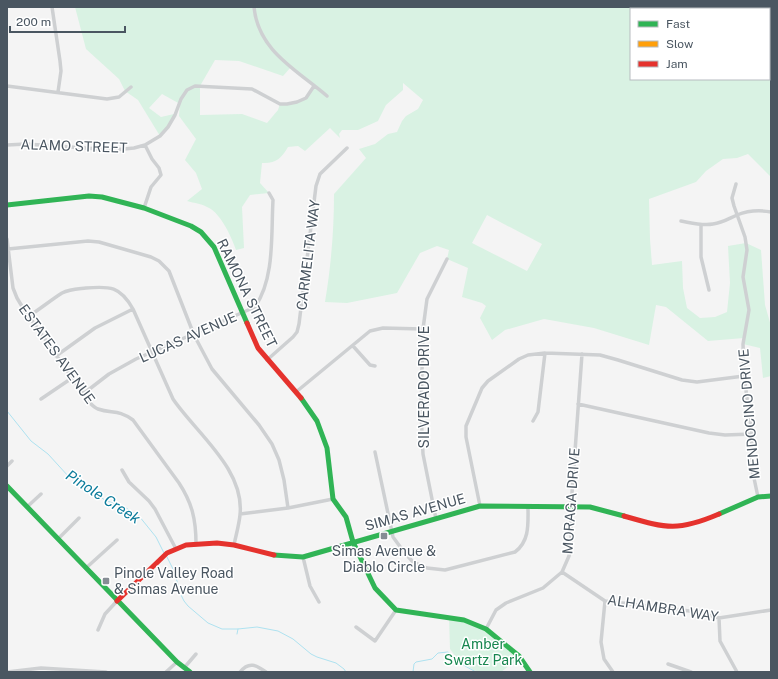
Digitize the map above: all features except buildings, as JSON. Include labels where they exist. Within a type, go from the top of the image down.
[{"type":"street","points":[[52,7],[61,71],[58,92]]},
{"type":"street","points":[[254,7],[257,26],[267,44],[279,57],[327,96]]},
{"type":"street","points":[[7,86],[107,98],[119,97],[131,86]]},
{"type":"street","name":"ALAMO STREET","points":[[7,145],[26,144],[114,150],[134,148],[145,145],[160,136],[168,128],[181,99],[187,90],[195,86],[252,89],[280,104],[287,104],[306,98],[314,86]]},
{"type":"street","points":[[144,208],[151,187],[161,175],[159,168],[152,159],[145,145]]},
{"type":"street","name":"CARMELITA WAY","points":[[267,360],[297,332],[302,311],[316,186],[320,174],[347,148]]},
{"type":"street","name":"MENDOCINO DRIVE","points":[[736,184],[732,198],[745,237],[747,250],[743,277],[749,310],[743,344],[744,376],[752,434],[751,464],[758,496]]},
{"type":"street","name":"LUCAS AVENUE","points":[[83,394],[110,374],[136,359],[194,335],[255,307],[260,299],[269,270],[273,200],[269,193]]},
{"type":"street","name":"RAMONA STREET","points":[[7,205],[89,196],[102,197],[144,208],[191,226],[201,232],[214,247],[258,348],[296,392],[317,421],[327,448],[333,499],[346,517],[354,542],[375,588],[396,610]]},
{"type":"street","points":[[681,220],[701,225],[713,224],[724,222],[737,215],[753,211],[771,212]]},
{"type":"street","points":[[701,225],[701,257],[709,290]]},
{"type":"street","name":"ESTATES AVENUE","points":[[7,239],[13,288],[20,303],[90,403],[98,409],[119,412],[133,420],[186,494],[192,506],[196,529],[196,544]]},
{"type":"street","points":[[8,249],[88,241],[99,242],[151,256],[159,261],[168,271],[194,335],[212,369],[259,425],[272,444],[279,460],[284,480],[288,508]]},
{"type":"street","name":"SILVERADO DRIVE","points":[[436,519],[423,454],[421,411],[423,329],[427,299],[447,259]]},
{"type":"street","points":[[29,316],[62,294],[74,289],[104,286],[119,292],[127,298],[133,308],[173,398],[227,466],[237,491],[240,514],[234,545]]},
{"type":"street","points":[[7,289],[13,288]]},
{"type":"street","points":[[56,356],[95,328],[133,308]]},
{"type":"street","points":[[296,392],[370,331],[383,328],[423,329]]},
{"type":"street","points":[[353,346],[370,365],[375,366]]},
{"type":"street","points":[[480,506],[466,437],[466,426],[482,388],[488,381],[519,359],[528,355],[545,353],[582,354],[618,360],[682,380],[697,382],[744,376]]},
{"type":"street","points":[[533,421],[538,412],[545,353]]},
{"type":"street","name":"MORAGA DRIVE","points":[[486,629],[496,610],[506,603],[544,588],[562,572],[569,556],[582,354]]},
{"type":"street","points":[[41,399],[72,378]]},
{"type":"street","points":[[578,404],[708,433],[725,435],[752,434]]},
{"type":"street","points":[[375,452],[393,537],[404,552],[414,562],[427,568],[446,570],[516,552],[522,547],[526,539],[528,506]]},
{"type":"street","points":[[7,466],[12,461]]},
{"type":"street","points":[[122,470],[129,482],[152,505],[175,549]]},
{"type":"street","points":[[7,486],[177,662],[190,672]]},
{"type":"street","points":[[28,507],[41,494]]},
{"type":"street","name":"SIMAS AVENUE","points":[[98,630],[105,614],[117,601],[160,560],[175,549],[186,545],[217,543],[234,545],[277,556],[296,558],[480,506],[590,507],[656,525],[675,527],[702,521],[758,496],[771,496]]},
{"type":"street","points":[[240,514],[288,508],[333,499]]},
{"type":"street","points":[[58,539],[79,518]]},
{"type":"street","points":[[86,568],[117,540]]},
{"type":"street","points":[[303,557],[310,586],[319,602]]},
{"type":"street","name":"ALHAMBRA WAY","points":[[562,572],[605,601],[698,612],[719,618],[771,610]]},
{"type":"street","points":[[605,601],[601,642],[604,659],[613,672]]},
{"type":"street","points":[[356,627],[375,641],[396,610],[464,620],[486,629],[520,656],[530,672]]},
{"type":"street","points":[[719,618],[720,641],[737,672]]},
{"type":"street","points":[[184,668],[196,654]]},
{"type":"street","points":[[166,672],[177,662]]},
{"type":"street","points":[[668,664],[691,672]]},
{"type":"street","points":[[240,672],[246,666],[250,665],[258,666],[266,672]]},
{"type":"street","points":[[7,672],[41,668],[106,672]]},
{"type":"green space","points":[[75,7],[657,7],[630,8],[630,80],[770,80],[770,8],[730,8],[771,7],[771,177],[748,154],[737,158],[723,159],[706,171],[696,182],[649,199],[652,265],[682,261],[683,288],[687,308],[700,318],[715,317],[727,312],[730,283],[728,246],[746,243],[761,250],[765,305],[771,326],[771,376],[763,378],[760,348],[743,344],[744,338],[708,341],[666,307],[656,305],[649,345],[594,328],[544,319],[505,330],[492,340],[480,318],[486,306],[482,303],[462,297],[468,268],[447,259],[449,250],[437,246],[420,253],[397,293],[347,303],[325,302],[332,248],[334,194],[366,158],[359,149],[375,144],[388,134],[397,132],[406,116],[418,109],[423,100],[403,83],[403,90],[386,105],[378,121],[358,130],[342,130],[339,134],[340,138],[330,128],[305,151],[298,146],[288,147],[278,160],[262,163],[260,183],[269,193],[250,195],[242,207],[244,248],[236,250],[226,227],[218,215],[209,208],[187,201],[202,189],[196,173],[185,160],[196,139],[179,116],[180,104],[162,94],[149,108],[161,117],[174,114],[168,127],[160,136],[138,100],[125,91],[119,79],[86,49]],"holes":[[[215,60],[239,61],[283,76],[291,67],[314,86],[306,98],[287,104],[280,104],[278,110],[267,123],[242,114],[200,115],[200,86]],[[487,215],[542,244],[527,271],[472,243]]]},
{"type":"green space","name":"Amber Swartz Park","points":[[449,617],[484,629],[520,658],[501,672],[480,672],[473,670],[456,657],[450,649]]},
{"type":"waterway","name":"Pinole Creek","points":[[7,411],[31,441],[48,454],[69,477],[105,500],[126,508],[139,516],[156,537],[164,553]]},
{"type":"waterway","name":"Pinole Creek","points":[[167,557],[174,571],[184,601],[208,623],[222,629],[257,627],[278,631],[293,639],[311,654],[336,663],[346,672]]},
{"type":"waterway","name":"Pinole Creek","points":[[237,634],[238,629]]},
{"type":"waterway","name":"Pinole Creek","points":[[413,672],[414,664],[416,662],[432,659],[438,653],[448,652],[465,666],[476,672]]},
{"type":"traffic: fast","points":[[7,205],[89,196],[102,197],[144,208],[191,226],[201,232],[214,247],[247,323]]},
{"type":"traffic: fast","points":[[301,398],[317,421],[327,448],[333,499],[346,517],[353,542],[375,588],[396,610],[464,620],[486,629],[519,656],[530,672]]},
{"type":"traffic: fast","points":[[7,486],[177,662],[190,672]]},
{"type":"traffic: fast","points":[[719,514],[758,497],[771,496]]},
{"type":"traffic: fast","points":[[274,555],[303,557],[480,506],[590,507],[624,516]]},
{"type":"traffic: jam","points":[[247,323],[258,348],[301,398]]},
{"type":"traffic: jam","points":[[624,516],[661,525],[682,526],[705,520],[719,514]]},
{"type":"traffic: jam","points":[[117,601],[167,553],[186,545],[217,543],[234,545],[274,555]]},
{"type":"place","name":"Simas Avenue & Diablo Circle","points":[[384,536]]},
{"type":"place","name":"Pinole Valley Road & Simas Avenue","points":[[106,581]]}]
